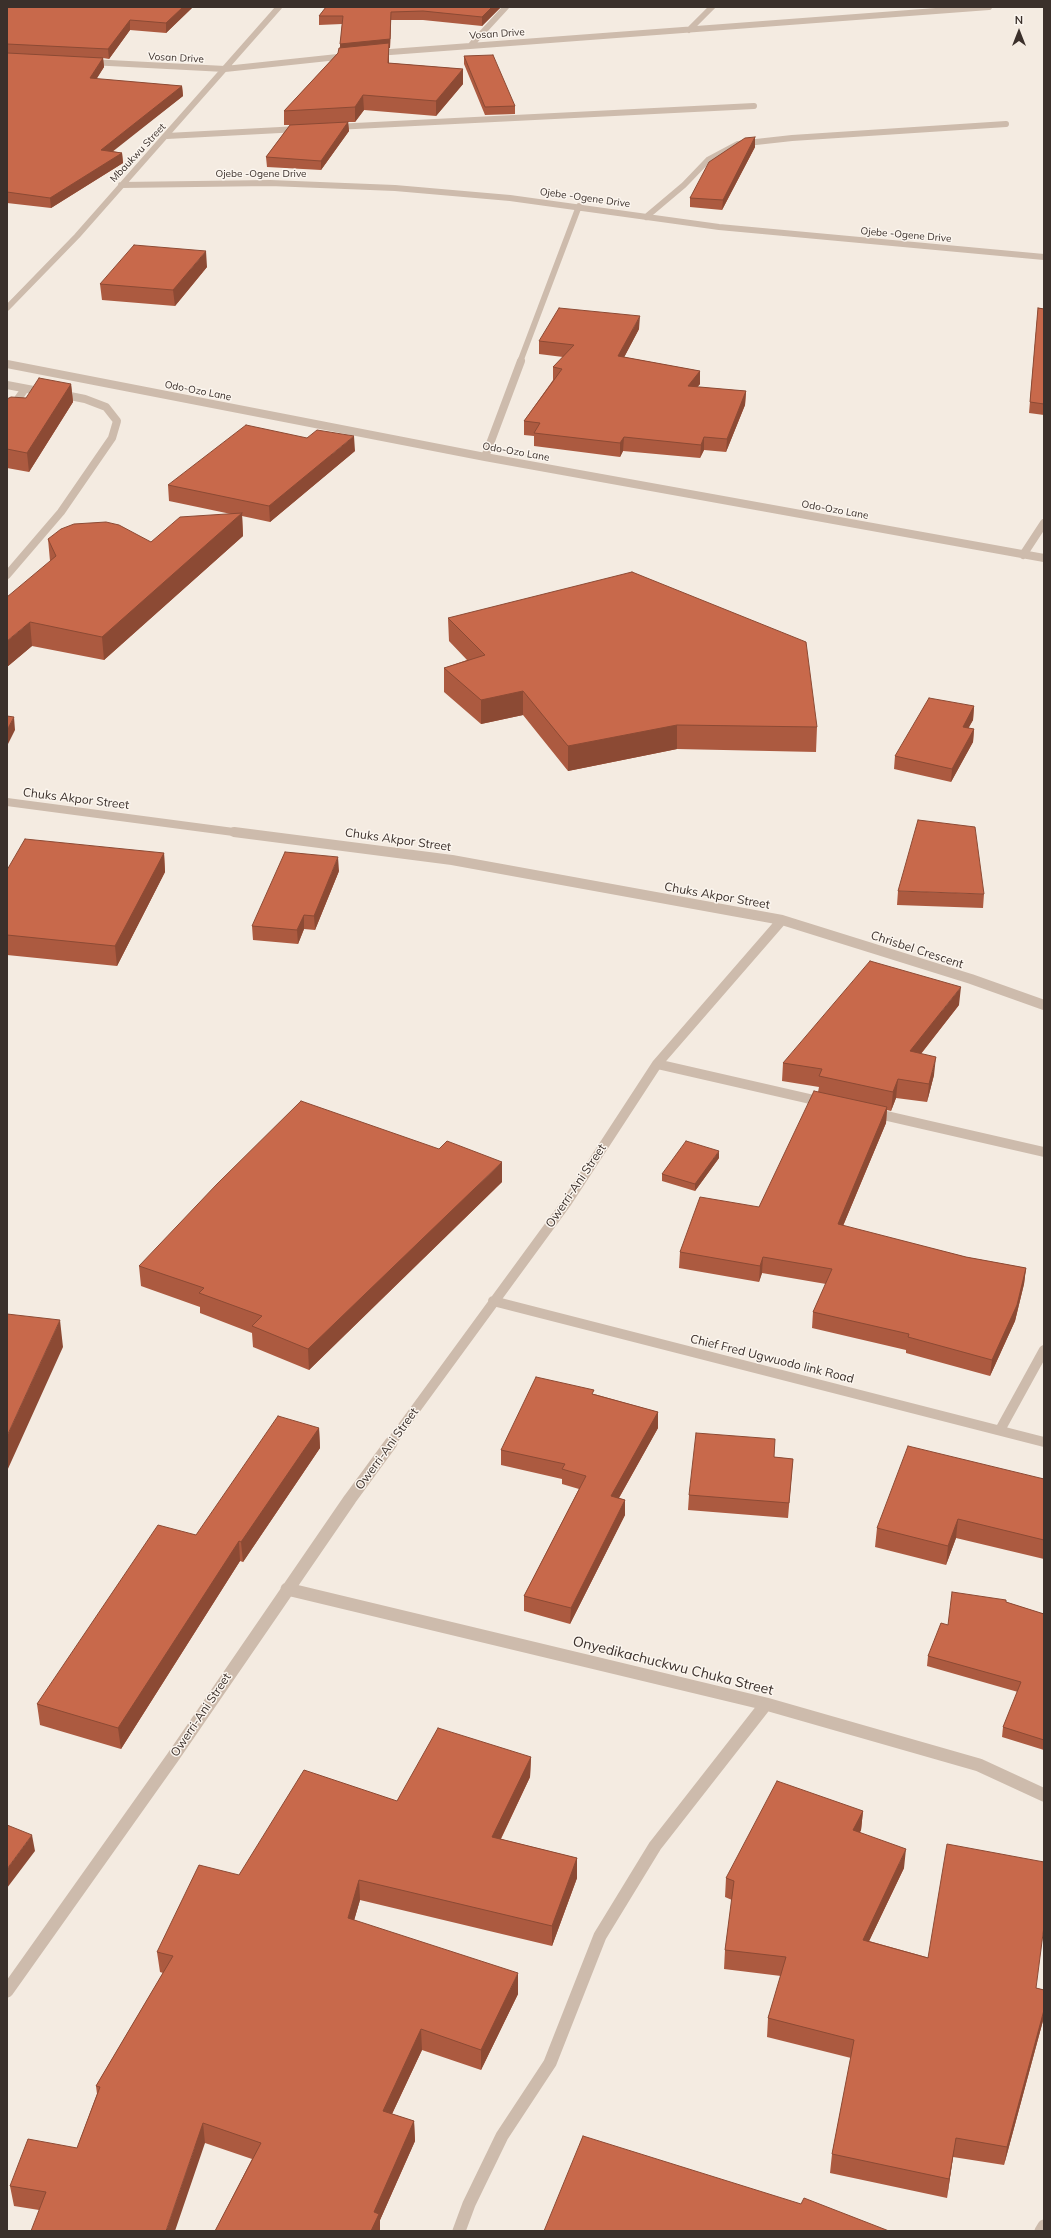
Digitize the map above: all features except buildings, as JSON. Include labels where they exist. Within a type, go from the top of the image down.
[{"type":"street","name":"Mbaukwu Street","points":[[7,308],[167,136],[279,7]]},
{"type":"street","points":[[471,45],[506,7]]},
{"type":"street","points":[[690,30],[712,7]]},
{"type":"street","name":"Vosan Drive","points":[[372,54],[471,45],[989,7]]},
{"type":"street","name":"Vosan Drive","points":[[84,62],[225,69],[357,55]]},
{"type":"street","points":[[326,128],[754,106]]},
{"type":"street","points":[[646,217],[684,185],[708,160],[738,144],[792,138],[1006,124]]},
{"type":"street","points":[[167,136],[310,128]]},
{"type":"street","name":"Ojebe -Ogene Drive","points":[[121,186],[270,183],[363,186],[510,198],[579,206],[646,217],[752,231],[1044,257]]},
{"type":"street","points":[[485,457],[579,206]]},
{"type":"street","name":"Odo-Ozo Lane","points":[[7,364],[485,457],[1044,558]]},
{"type":"street","points":[[7,386],[85,399],[106,407],[117,421],[112,438],[62,512],[7,574]]},
{"type":"street","points":[[7,414],[25,388]]},
{"type":"street","points":[[1023,555],[1044,523]]},
{"type":"street","name":"Chuks Akpor Street","points":[[7,802],[452,860],[782,920]]},
{"type":"street","name":"Chrisbel Crescent","points":[[782,920],[964,977],[1044,1005]]},
{"type":"street","name":"Owerri-Ani Street","points":[[7,1991],[173,1757],[350,1499],[567,1202],[657,1064],[782,920]]},
{"type":"street","points":[[657,1064],[835,1105]]},
{"type":"street","points":[[866,1112],[1044,1152]]},
{"type":"street","name":"Chief Fred Ugwuodo link Road","points":[[494,1302],[1044,1442]]},
{"type":"street","points":[[1000,1430],[1044,1350]]},
{"type":"street","name":"Onyedikachuckwu Chuka Street","points":[[287,1589],[766,1704],[979,1765],[1044,1795]]},
{"type":"street","points":[[459,2231],[468,2204],[502,2136],[550,2063],[600,1936],[655,1846],[766,1704]]},
{"type":"street","points":[[1041,2231],[1044,2226]]}]
